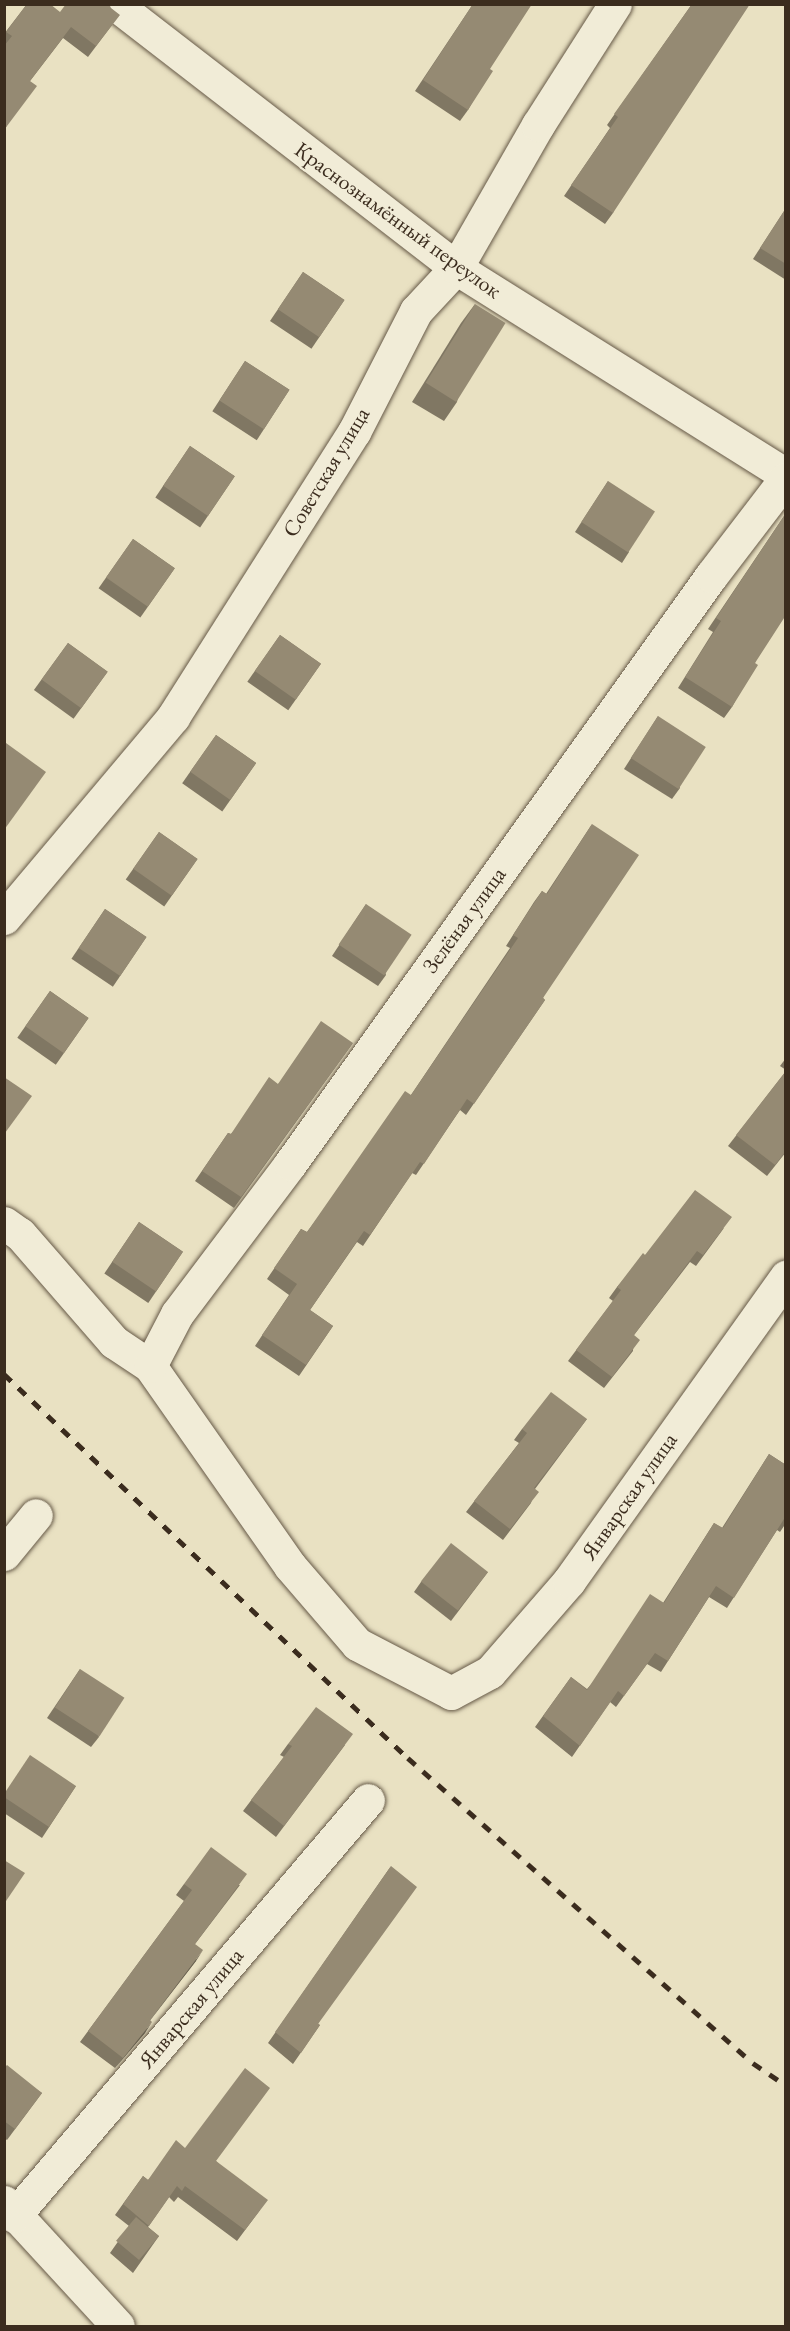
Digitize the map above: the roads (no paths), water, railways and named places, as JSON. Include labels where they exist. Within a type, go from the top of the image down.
[{"type":"street","name":"Краснознамённый переулок","points":[[115,4],[456,268],[786,477]]},
{"type":"street","name":"Советская улица","points":[[4,918],[173,717],[354,432],[416,311],[456,268],[538,125],[615,4]]},
{"type":"street","name":"Зелёная улица","points":[[150,1366],[177,1314],[290,1164],[704,586],[786,477]]},
{"type":"street","points":[[4,1223],[20,1234],[114,1342],[150,1366]]},
{"type":"street","name":"Январская улица","points":[[150,1366],[290,1566],[357,1644],[451,1694],[490,1672],[570,1581],[786,1278]]},
{"type":"street","points":[[4,1554],[36,1515]]},
{"type":"street","name":"Январская улица","points":[[9,2209],[368,1800]]},
{"type":"street","points":[[9,2209],[118,2326]]},
{"type":"railway","points":[[4,1374],[408,1758],[753,2063],[786,2085]]}]
